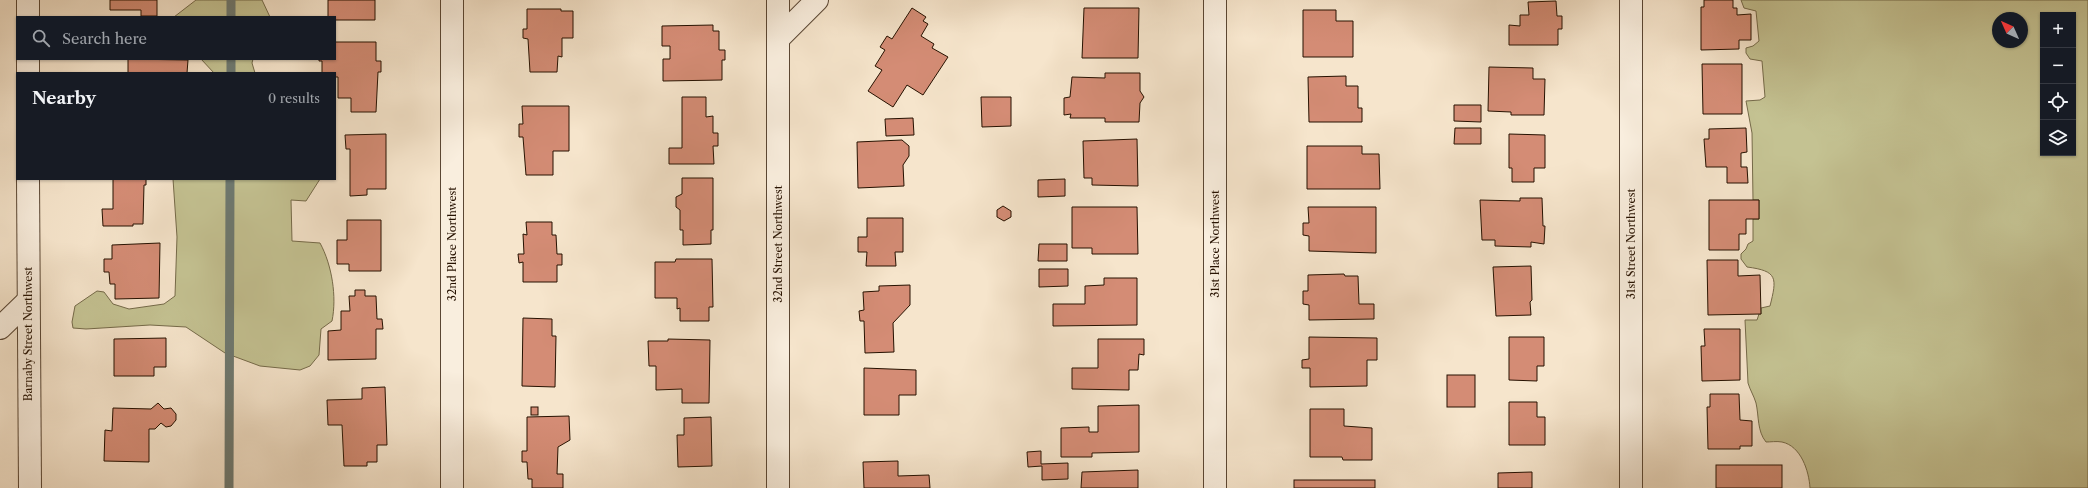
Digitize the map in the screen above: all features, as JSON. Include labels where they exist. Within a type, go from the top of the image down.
[{"type":"street","points":[[28,0],[28,16]]},
{"type":"street","name":"32nd Place Northwest","points":[[452,0],[452,488]]},
{"type":"street","name":"32nd Street Northwest","points":[[778,0],[778,488]]},
{"type":"street","points":[[778,39],[817,0]]},
{"type":"street","name":"31st Place Northwest","points":[[1215,0],[1215,488]]},
{"type":"street","name":"31st Street Northwest","points":[[1631,0],[1631,488]]},
{"type":"street","points":[[28,60],[28,72]]},
{"type":"street","name":"Barnaby Street Northwest","points":[[28,180],[30,488]]},
{"type":"street","points":[[0,328],[28,300]]},
{"type":"shaded area","points":[[196,0],[262,0],[270,16],[175,16]]},
{"type":"shaded area","points":[[1741,0],[2088,0],[2088,488],[1810,488],[1806,467],[1803,460],[1794,448],[1789,444],[1782,442],[1766,442],[1763,438],[1756,403],[1748,383],[1745,320],[1757,320],[1759,314],[1761,314],[1761,308],[1770,306],[1774,282],[1770,274],[1765,271],[1747,267],[1741,259],[1741,254],[1746,249],[1748,244],[1753,241],[1753,219],[1759,219],[1759,200],[1753,200],[1752,133],[1746,101],[1760,100],[1765,97],[1762,61],[1750,59],[1746,53],[1746,48],[1753,46],[1759,41],[1756,11],[1744,8]]},
{"type":"shaded area","points":[[202,60],[253,60],[252,63],[255,72],[213,72]]},
{"type":"shaded area","points":[[173,180],[319,180],[306,201],[291,200],[292,241],[320,243],[328,261],[334,292],[332,321],[321,329],[319,355],[310,366],[300,370],[260,366],[225,353],[186,327],[150,325],[86,329],[73,328],[72,322],[75,306],[97,291],[104,292],[113,304],[129,309],[164,304],[175,296],[177,237]]},
{"type":"building","points":[[110,0],[157,0],[157,16],[141,16],[141,10],[110,10]]},
{"type":"building","points":[[328,0],[375,0],[375,20],[336,20],[336,16],[328,16]]},
{"type":"building","points":[[1704,0],[1733,0],[1733,8],[1737,8],[1737,15],[1751,14],[1751,40],[1739,40],[1739,49],[1701,50],[1701,7],[1704,7]]},
{"type":"building","points":[[1556,1],[1557,16],[1562,16],[1562,29],[1558,29],[1558,45],[1509,45],[1509,25],[1520,26],[1520,15],[1529,15],[1528,2]]},
{"type":"building","points":[[912,8],[926,17],[923,21],[928,24],[921,36],[934,44],[932,48],[948,57],[923,95],[907,85],[893,107],[868,91],[882,70],[875,66],[885,50],[880,47],[887,36],[892,39]]},
{"type":"building","points":[[1084,8],[1139,8],[1138,58],[1082,58]]},
{"type":"building","points":[[527,9],[561,9],[561,11],[573,11],[573,38],[562,38],[562,57],[558,56],[557,72],[530,72],[528,39],[523,38],[523,29],[527,29]]},
{"type":"building","points":[[1303,10],[1336,10],[1336,21],[1353,21],[1353,57],[1303,57]]},
{"type":"building","points":[[713,25],[713,31],[719,31],[719,50],[725,50],[725,60],[722,60],[722,80],[663,81],[663,59],[670,59],[670,46],[662,46],[662,26]]},
{"type":"building","points":[[336,42],[376,42],[376,61],[381,61],[381,72],[378,72],[376,112],[351,112],[351,98],[338,98],[338,77],[336,77],[336,72],[322,72],[322,61],[319,61],[336,60]]},
{"type":"building","points":[[128,60],[188,60],[187,72],[128,72]]},
{"type":"building","points":[[1702,64],[1742,64],[1742,114],[1703,114]]},
{"type":"building","points":[[1489,67],[1533,68],[1533,79],[1545,79],[1544,115],[1511,115],[1511,112],[1488,111]]},
{"type":"building","points":[[1105,73],[1140,73],[1140,91],[1144,97],[1140,103],[1139,122],[1105,122],[1105,118],[1070,118],[1071,114],[1064,115],[1064,98],[1070,97],[1072,77],[1105,78]]},
{"type":"building","points":[[1346,76],[1346,86],[1358,86],[1358,108],[1362,108],[1362,122],[1309,122],[1308,77]]},
{"type":"building","points":[[682,97],[706,97],[706,117],[713,116],[713,133],[718,133],[718,146],[713,146],[714,164],[669,164],[669,148],[682,148]]},
{"type":"building","points":[[981,97],[1011,97],[1011,126],[982,127]]},
{"type":"building","points":[[1454,105],[1481,105],[1481,122],[1454,121]]},
{"type":"building","points":[[522,106],[569,106],[569,151],[553,151],[553,175],[526,175],[523,137],[519,137],[519,124],[523,124]]},
{"type":"building","points":[[913,118],[914,135],[886,136],[885,119]]},
{"type":"building","points":[[1455,128],[1481,128],[1481,144],[1454,144]]},
{"type":"building","points":[[1746,128],[1747,152],[1741,153],[1741,167],[1747,167],[1748,183],[1727,183],[1727,167],[1706,167],[1704,139],[1709,139],[1709,129]]},
{"type":"building","points":[[386,134],[386,189],[367,189],[367,195],[350,196],[350,149],[346,149],[345,135]]},
{"type":"building","points":[[1509,134],[1545,135],[1545,168],[1534,168],[1534,182],[1512,182],[1512,168],[1509,168]]},
{"type":"building","points":[[1137,139],[1138,186],[1092,185],[1092,178],[1084,178],[1083,141]]},
{"type":"building","points":[[902,140],[909,146],[909,156],[903,165],[904,186],[858,188],[857,142]]},
{"type":"building","points":[[1307,146],[1362,146],[1362,154],[1379,154],[1380,189],[1307,189]]},
{"type":"building","points":[[682,178],[713,178],[713,230],[711,230],[711,244],[683,245],[683,230],[680,230],[680,210],[676,207],[676,197],[682,194]]},
{"type":"building","points":[[1065,179],[1065,196],[1038,197],[1038,180]]},
{"type":"building","points":[[113,180],[146,180],[146,185],[144,185],[143,224],[133,224],[133,226],[103,226],[102,209],[113,209]]},
{"type":"building","points":[[1520,198],[1542,198],[1543,226],[1545,226],[1544,244],[1531,242],[1531,247],[1495,246],[1495,240],[1482,240],[1480,200],[1520,201]]},
{"type":"building","points":[[1709,200],[1759,200],[1759,219],[1746,219],[1746,234],[1739,234],[1739,250],[1709,250]]},
{"type":"building","points":[[1003,206],[1011,211],[1011,217],[1004,221],[997,217],[997,210]]},
{"type":"building","points":[[1072,207],[1137,207],[1138,254],[1092,254],[1092,248],[1072,248]]},
{"type":"building","points":[[1308,207],[1376,207],[1376,253],[1309,251],[1309,236],[1303,235],[1303,223],[1309,223]]},
{"type":"building","points":[[867,218],[903,218],[903,252],[895,252],[896,266],[866,266],[867,252],[858,252],[858,237],[867,237]]},
{"type":"building","points":[[347,220],[381,220],[381,271],[349,271],[349,264],[337,264],[337,240],[347,240]]},
{"type":"building","points":[[526,222],[552,222],[552,235],[556,235],[557,254],[562,254],[562,265],[557,265],[557,282],[523,282],[523,262],[519,263],[518,254],[524,254],[523,234],[527,235]]},
{"type":"building","points":[[160,243],[159,298],[115,299],[115,284],[110,284],[109,272],[104,272],[104,259],[112,259],[112,245]]},
{"type":"building","points":[[1039,244],[1067,244],[1067,261],[1038,261]]},
{"type":"building","points":[[676,259],[712,259],[713,307],[709,307],[709,321],[680,321],[680,308],[677,309],[677,298],[655,298],[655,262],[675,262]]},
{"type":"building","points":[[1707,260],[1738,260],[1738,276],[1760,275],[1761,314],[1708,315]]},
{"type":"building","points":[[1531,266],[1531,315],[1496,316],[1493,267]]},
{"type":"building","points":[[1039,269],[1068,269],[1068,286],[1039,287]]},
{"type":"building","points":[[1344,274],[1345,276],[1358,276],[1359,304],[1374,304],[1374,319],[1309,320],[1309,305],[1303,304],[1303,291],[1308,291],[1308,275]]},
{"type":"building","points":[[1104,278],[1137,278],[1137,325],[1053,326],[1053,304],[1085,304],[1085,286],[1104,285]]},
{"type":"building","points":[[910,285],[910,305],[893,323],[894,352],[865,353],[864,321],[860,321],[859,311],[864,310],[863,292],[879,291],[879,286]]},
{"type":"building","points":[[355,290],[365,290],[365,296],[376,296],[377,319],[382,319],[383,329],[376,329],[376,359],[328,360],[328,331],[341,330],[341,311],[350,311],[349,296],[355,296]]},
{"type":"building","points":[[523,318],[552,319],[552,336],[556,336],[555,387],[522,386]]},
{"type":"building","points":[[1704,329],[1740,329],[1740,380],[1702,381],[1701,346],[1705,346]]},
{"type":"building","points":[[1309,337],[1377,338],[1377,360],[1367,360],[1367,386],[1310,387],[1310,368],[1302,368],[1302,360],[1309,359]]},
{"type":"building","points":[[1509,337],[1544,337],[1544,366],[1537,366],[1537,381],[1509,380]]},
{"type":"building","points":[[166,338],[166,367],[154,367],[154,376],[114,376],[114,339]]},
{"type":"building","points":[[668,339],[710,340],[709,403],[682,403],[682,389],[656,390],[656,366],[649,366],[648,341],[668,341]]},
{"type":"building","points":[[1098,339],[1144,339],[1144,355],[1139,354],[1138,370],[1129,370],[1129,390],[1072,389],[1072,368],[1098,368]]},
{"type":"building","points":[[864,368],[916,370],[916,395],[899,395],[899,415],[864,415]]},
{"type":"building","points":[[1447,375],[1475,375],[1475,407],[1447,407]]},
{"type":"building","points":[[385,387],[387,445],[377,445],[377,462],[367,462],[367,466],[344,466],[342,425],[328,425],[327,400],[362,399],[362,388]]},
{"type":"building","points":[[1710,394],[1739,394],[1740,420],[1752,421],[1752,446],[1740,446],[1740,449],[1708,449],[1707,407],[1710,407]]},
{"type":"building","points":[[1509,402],[1537,402],[1537,417],[1545,417],[1545,445],[1509,445]]},
{"type":"building","points":[[158,403],[164,409],[171,408],[176,414],[176,420],[171,426],[166,427],[161,423],[155,429],[149,429],[149,462],[104,461],[105,430],[112,431],[113,408],[151,409]]},
{"type":"building","points":[[1139,405],[1139,452],[1092,453],[1092,457],[1061,457],[1061,428],[1089,427],[1089,432],[1098,432],[1098,406]]},
{"type":"building","points":[[531,407],[538,407],[538,415],[531,415]]},
{"type":"building","points":[[1310,409],[1344,409],[1344,426],[1372,428],[1372,460],[1343,460],[1342,457],[1310,457]]},
{"type":"building","points":[[569,416],[570,440],[558,447],[557,474],[563,474],[563,488],[532,488],[532,479],[528,479],[527,462],[522,462],[522,451],[527,451],[527,417]]},
{"type":"building","points":[[711,417],[712,466],[678,467],[677,435],[684,435],[684,418]]},
{"type":"building","points":[[1041,451],[1041,464],[1068,463],[1068,479],[1042,480],[1042,466],[1028,467],[1027,452]]},
{"type":"building","points":[[898,461],[898,476],[929,475],[930,488],[864,488],[863,462]]},
{"type":"building","points":[[1716,465],[1782,465],[1782,488],[1716,488]]},
{"type":"building","points":[[1138,470],[1138,488],[1081,488],[1082,472]]},
{"type":"building","points":[[1532,472],[1532,488],[1498,488],[1498,473]]},
{"type":"building","points":[[1294,480],[1375,480],[1375,488],[1294,488]]},
{"type":"waterway","points":[[231,0],[231,16]]},
{"type":"waterway","points":[[231,60],[231,72]]},
{"type":"waterway","points":[[229,488],[230,180]]}]
